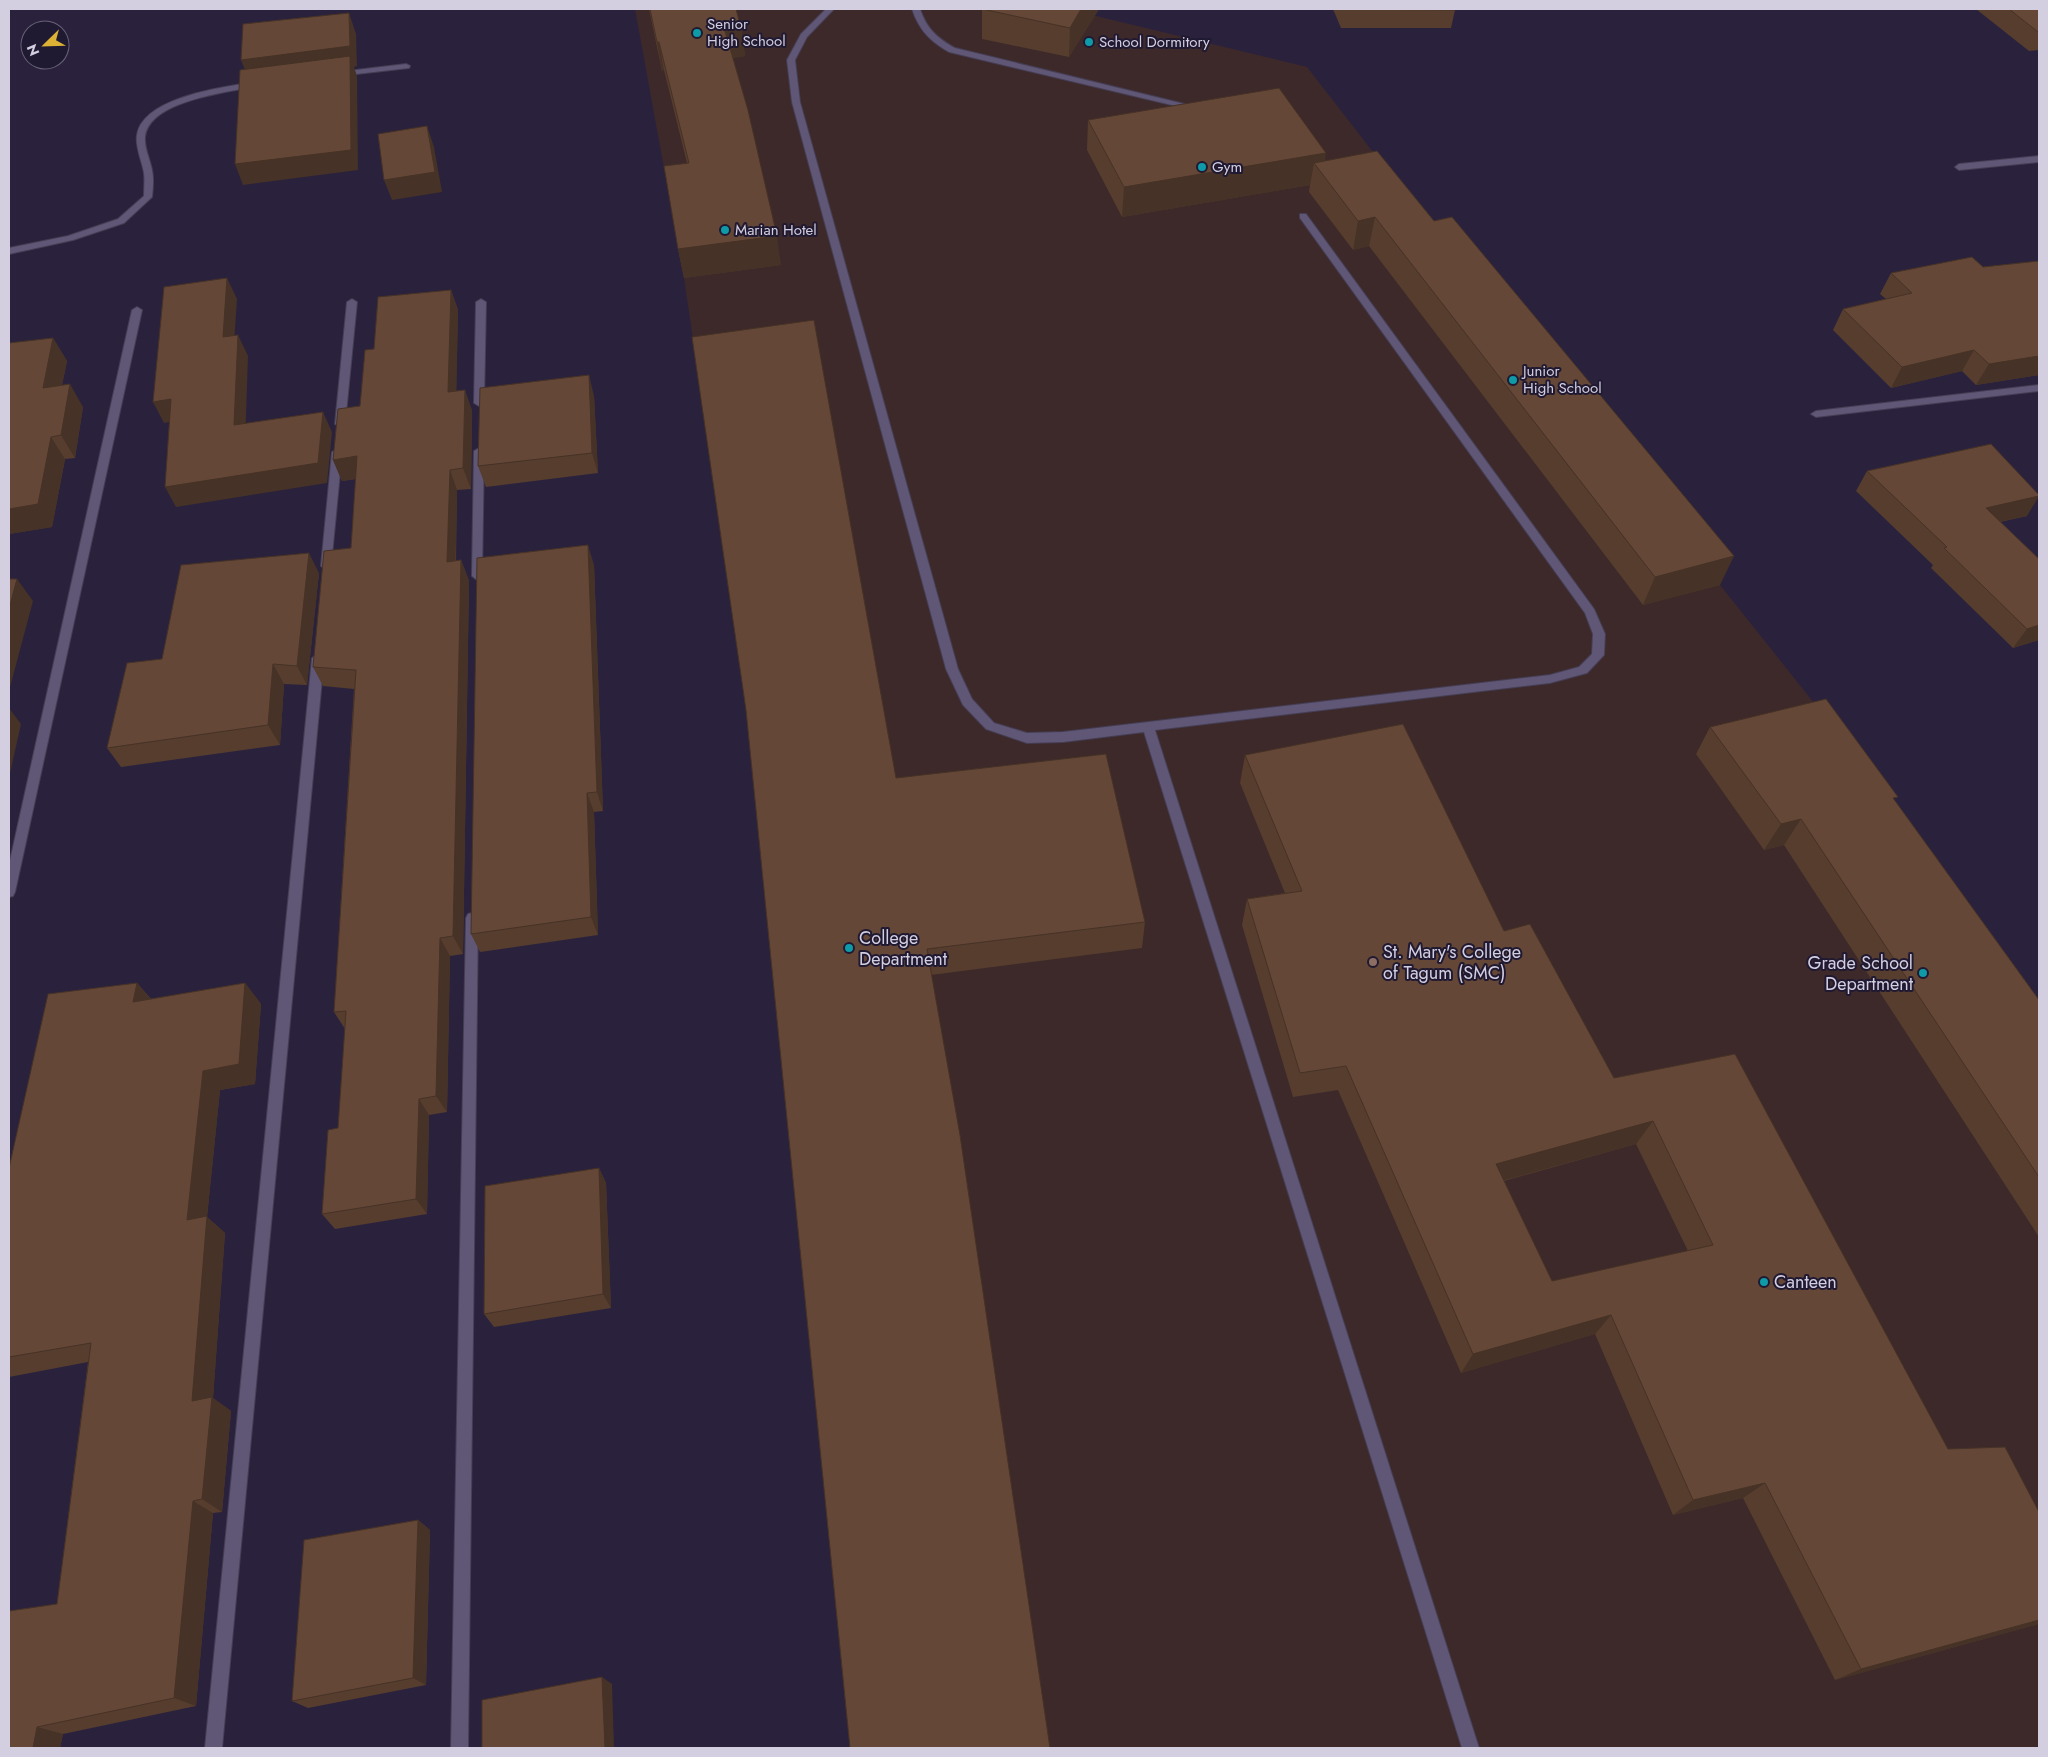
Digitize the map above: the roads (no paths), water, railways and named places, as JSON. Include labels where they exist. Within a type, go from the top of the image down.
[{"type":"street","points":[[830,9],[804,36],[791,60],[796,102],[952,669],[967,702],[990,726],[1027,738],[1063,737],[1550,679],[1583,670],[1598,655],[1599,634],[1590,612],[1303,216]]},
{"type":"street","points":[[916,9],[922,27],[932,39],[952,50],[1206,110]]},
{"type":"street","points":[[327,75],[406,66]]},
{"type":"street","points":[[9,251],[70,238],[121,221],[148,196],[150,178],[140,136],[144,123],[162,108],[220,90],[268,82]]},
{"type":"street","points":[[1959,167],[2039,159]]},
{"type":"street","points":[[325,580],[352,302]]},
{"type":"street","points":[[479,412],[481,302]]},
{"type":"street","points":[[9,892],[137,310]]},
{"type":"street","points":[[1816,414],[2039,388]]},
{"type":"street","points":[[477,591],[479,442]]},
{"type":"street","points":[[213,1748],[318,649]]},
{"type":"street","points":[[1148,726],[1471,1748]]},
{"type":"street","points":[[459,1748],[472,900]]},
{"type":"place","name":"Senior High School","points":[[697,33]]},
{"type":"place","name":"School Dormitory","points":[[1089,42]]},
{"type":"place","name":"Gym","points":[[1202,167]]},
{"type":"place","name":"Marian Hotel","points":[[725,230]]},
{"type":"place","name":"Junior High School","points":[[1513,380]]},
{"type":"place","name":"College Department","points":[[849,948]]},
{"type":"place","name":"St. Mary's College of Tagum (SMC)","points":[[1373,962]]},
{"type":"place","name":"Grade School Department","points":[[1923,973]]},
{"type":"place","name":"Canteen","points":[[1764,1282]]}]
